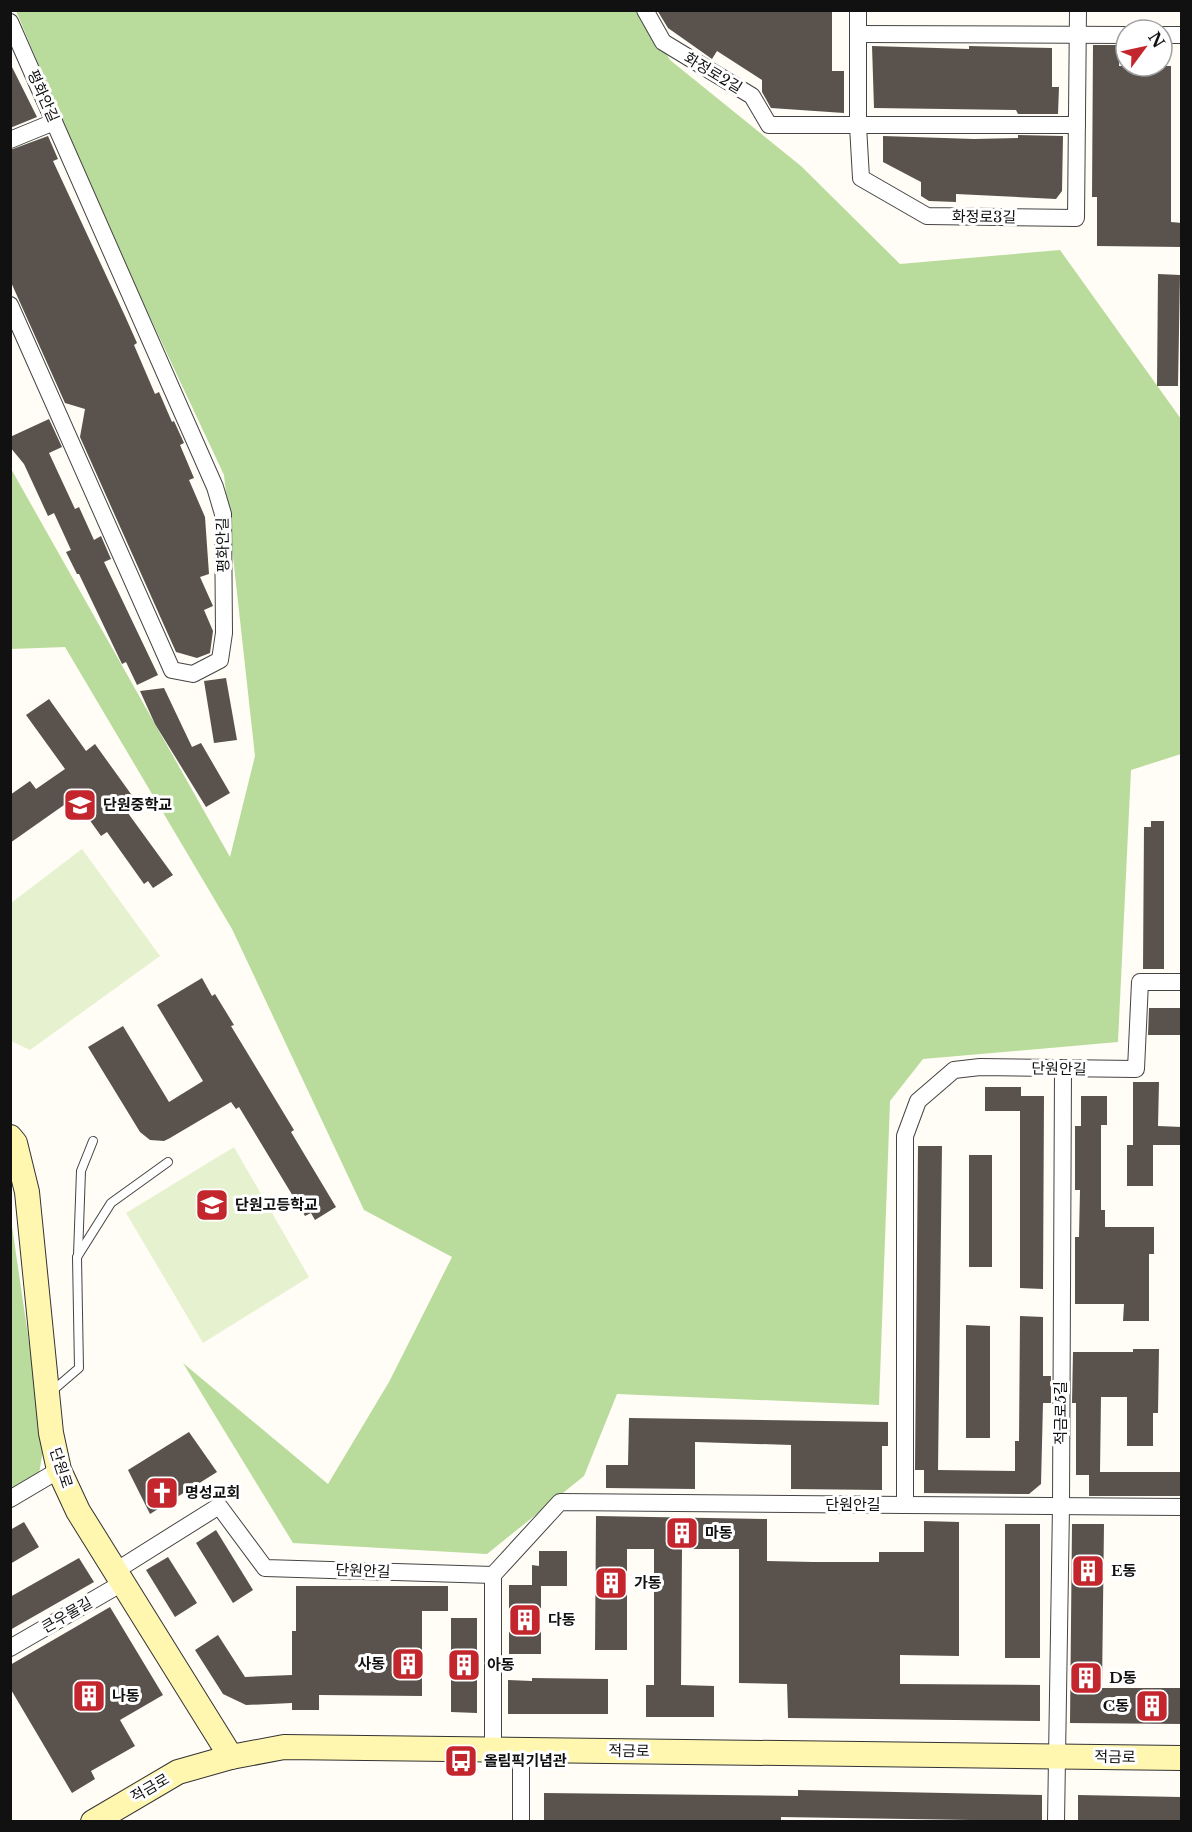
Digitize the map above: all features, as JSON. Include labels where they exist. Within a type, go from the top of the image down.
[{"type":"street","name":"화정로2길","points":[[645,10],[663,42],[752,96],[770,125],[858,126]]},
{"type":"street","name":"화정로3길","points":[[858,10],[858,126],[861,178],[927,216],[1076,218],[1078,10]]},
{"type":"street","name":"평화안길","points":[[10,22],[215,487],[223,514],[224,633],[220,660],[193,674],[172,670],[10,305]]},
{"type":"street","points":[[858,34],[1114,35]]},
{"type":"street","points":[[10,140],[54,122]]},
{"type":"street","points":[[858,126],[1077,125]]},
{"type":"street","name":"단원안길","points":[[120,1576],[219,1506],[265,1568],[493,1575],[560,1502],[905,1505],[905,1136],[918,1101],[954,1070],[980,1068],[1136,1069],[1140,981],[1182,982]]},
{"type":"street","name":"적금로5길","points":[[1056,1821],[1061,1506],[1063,1070]]},
{"type":"street","name":"단원로","points":[[10,1137],[15,1143],[27,1192],[46,1396],[59,1470],[78,1511],[231,1757]]},
{"type":"street","points":[[10,1499],[59,1470]]},
{"type":"street","points":[[905,1505],[1182,1507]]},
{"type":"street","points":[[493,1575],[493,1749]]},
{"type":"street","name":"큰우물길","points":[[10,1648],[120,1576]]},
{"type":"street","name":"적금로","points":[[93,1821],[178,1772],[231,1757],[284,1747],[1182,1758]]},
{"type":"street","points":[[521,1750],[521,1821]]},
{"type":"lane","points":[[46,1396],[79,1368],[77,1257],[81,1171],[93,1140]]},
{"type":"lane","points":[[77,1257],[111,1203],[168,1162]]},
{"type":"green space","points":[[16,11],[641,11],[670,60],[801,166],[900,264],[1060,250],[1181,419],[1181,754],[1131,770],[1118,1042],[923,1059],[890,1101],[879,1405],[617,1394],[584,1476],[487,1554],[293,1543],[183,1363],[328,1484],[389,1382],[452,1257],[364,1210],[232,929],[65,647],[11,649],[10,467],[230,857],[255,756],[224,475],[102,215]]},
{"type":"green space","points":[[82,849],[160,956],[30,1050],[11,1041],[11,903]]},
{"type":"green space","points":[[234,1147],[309,1277],[203,1343],[126,1213]]},
{"type":"green space","points":[[10,1213],[44,1444],[37,1486],[10,1501]]},
{"type":"building","points":[[657,10],[832,10],[832,71],[844,71],[844,113],[771,108],[762,92],[762,80],[717,51],[712,59],[668,28]]},
{"type":"building","points":[[1093,45],[1114,45],[1114,78],[1171,78],[1171,222],[1182,223],[1182,247],[1097,246],[1097,197],[1092,197]]},
{"type":"building","points":[[872,46],[969,49],[969,46],[1052,48],[1052,87],[1059,87],[1058,114],[1018,114],[1016,110],[874,108]]},
{"type":"building","points":[[10,63],[37,117],[10,128]]},
{"type":"building","points":[[1018,135],[1063,136],[1062,191],[1056,199],[956,194],[956,202],[929,201],[921,196],[921,182],[883,162],[883,136],[974,139],[1018,138]]},
{"type":"building","points":[[48,136],[58,159],[53,161],[137,343],[134,345],[155,394],[159,392],[184,443],[180,445],[194,478],[189,480],[205,517],[209,574],[200,577],[213,606],[204,610],[213,631],[210,653],[197,658],[176,652],[80,437],[85,409],[65,403],[10,280],[10,150]]},
{"type":"building","points":[[1158,274],[1180,275],[1178,386],[1157,386]]},
{"type":"building","points":[[49,419],[62,447],[49,453],[75,509],[79,507],[94,540],[101,536],[111,559],[104,562],[158,675],[137,685],[126,662],[122,664],[66,552],[71,550],[54,513],[48,516],[24,464],[10,447],[10,437]]},
{"type":"building","points":[[226,678],[237,740],[214,743],[204,681]]},
{"type":"building","points":[[164,688],[192,747],[201,743],[230,793],[206,807],[155,724],[140,691]]},
{"type":"building","points":[[49,699],[86,751],[95,744],[136,801],[125,809],[173,875],[153,888],[148,881],[144,884],[107,832],[101,836],[74,798],[10,843],[10,795],[30,781],[36,789],[65,769],[26,715]]},
{"type":"building","points":[[1151,821],[1164,821],[1164,969],[1143,969],[1144,827],[1151,827]]},
{"type":"building","points":[[202,978],[212,996],[215,994],[234,1025],[231,1026],[294,1130],[291,1132],[336,1207],[315,1220],[311,1213],[305,1216],[239,1107],[236,1109],[231,1102],[164,1141],[150,1140],[140,1132],[88,1047],[123,1026],[169,1102],[203,1081],[157,1005]]},
{"type":"building","points":[[1149,1008],[1182,1008],[1182,1035],[1148,1035]]},
{"type":"building","points":[[1133,1082],[1159,1082],[1158,1126],[1182,1127],[1182,1145],[1153,1145],[1153,1186],[1127,1186],[1127,1145],[1133,1145]]},
{"type":"building","points":[[985,1087],[1021,1087],[1021,1096],[1044,1096],[1043,1289],[1020,1288],[1020,1111],[985,1111]]},
{"type":"building","points":[[1081,1096],[1107,1096],[1107,1125],[1101,1125],[1101,1210],[1105,1210],[1105,1227],[1154,1227],[1154,1254],[1149,1254],[1149,1321],[1123,1321],[1124,1304],[1075,1304],[1075,1237],[1079,1237],[1080,1190],[1075,1190],[1075,1126],[1081,1126]]},
{"type":"building","points":[[918,1146],[942,1146],[938,1470],[1015,1471],[1015,1441],[1019,1441],[1020,1316],[1043,1317],[1043,1376],[1051,1376],[1051,1403],[1043,1403],[1041,1484],[1029,1494],[924,1493],[924,1470],[915,1470]]},
{"type":"building","points":[[969,1155],[992,1155],[992,1267],[969,1267]]},
{"type":"building","points":[[966,1325],[990,1326],[990,1438],[966,1438]]},
{"type":"building","points":[[1133,1349],[1159,1349],[1158,1413],[1153,1413],[1153,1446],[1127,1446],[1127,1397],[1101,1397],[1100,1472],[1182,1472],[1182,1496],[1089,1496],[1089,1475],[1076,1475],[1076,1403],[1072,1403],[1073,1352],[1133,1352]]},
{"type":"building","points":[[629,1418],[888,1422],[888,1446],[882,1446],[882,1490],[791,1489],[791,1445],[695,1442],[695,1489],[606,1488],[606,1465],[628,1465]]},
{"type":"building","name":"명성교회","points":[[189,1432],[217,1472],[150,1514],[128,1470]]},
{"type":"building","points":[[596,1516],[767,1519],[767,1561],[813,1562],[879,1562],[879,1552],[924,1552],[924,1521],[959,1522],[959,1656],[900,1655],[900,1684],[1040,1685],[1040,1721],[788,1718],[787,1684],[739,1683],[739,1549],[682,1549],[681,1685],[714,1686],[714,1717],[646,1717],[646,1685],[654,1685],[654,1549],[627,1549],[627,1650],[595,1650]]},
{"type":"building","points":[[24,1522],[39,1547],[10,1564],[10,1530]]},
{"type":"building","points":[[1005,1524],[1040,1524],[1040,1658],[1005,1658]]},
{"type":"building","points":[[1072,1524],[1104,1524],[1102,1688],[1182,1688],[1182,1724],[1070,1723]]},
{"type":"building","points":[[216,1530],[253,1590],[233,1603],[196,1543]]},
{"type":"building","name":"다동","points":[[539,1551],[567,1551],[567,1586],[541,1586],[541,1654],[509,1654],[509,1585],[532,1585],[532,1565],[539,1566]]},
{"type":"building","points":[[168,1557],[197,1603],[175,1617],[146,1570]]},
{"type":"building","points":[[79,1558],[94,1582],[10,1630],[10,1597]]},
{"type":"building","points":[[296,1586],[448,1586],[448,1611],[422,1611],[422,1696],[319,1695],[319,1710],[292,1710],[292,1703],[246,1705],[223,1694],[195,1650],[218,1635],[245,1677],[292,1675],[292,1631],[296,1631]]},
{"type":"building","points":[[110,1607],[163,1695],[120,1720],[135,1746],[91,1771],[95,1779],[72,1793],[10,1688],[10,1665]]},
{"type":"building","name":"아동","points":[[451,1618],[477,1618],[477,1713],[451,1712]]},
{"type":"building","points":[[532,1678],[608,1679],[608,1714],[508,1714],[508,1680],[532,1681]]},
{"type":"building","points":[[798,1790],[1042,1795],[1042,1821],[781,1817],[781,1821],[544,1821],[544,1793],[798,1796]]},
{"type":"building","points":[[1078,1795],[1180,1797],[1180,1821],[1078,1821]]},
{"type":"place","name":"단원중학교","points":[[80,805]]},
{"type":"place","name":"단원고등학교","points":[[212,1205]]},
{"type":"place","name":"명성교회","points":[[162,1493]]},
{"type":"place","name":"마동","points":[[682,1533]]},
{"type":"place","name":"E동","points":[[1088,1571]]},
{"type":"place","name":"가동","points":[[611,1583]]},
{"type":"place","name":"다동","points":[[525,1620]]},
{"type":"place","name":"사동","points":[[408,1664]]},
{"type":"place","name":"아동","points":[[464,1665]]},
{"type":"place","name":"D동","points":[[1086,1678]]},
{"type":"place","name":"나동","points":[[89,1696]]},
{"type":"place","name":"C동","points":[[1152,1706]]},
{"type":"place","name":"올림픽기념관","points":[[461,1761]]}]
